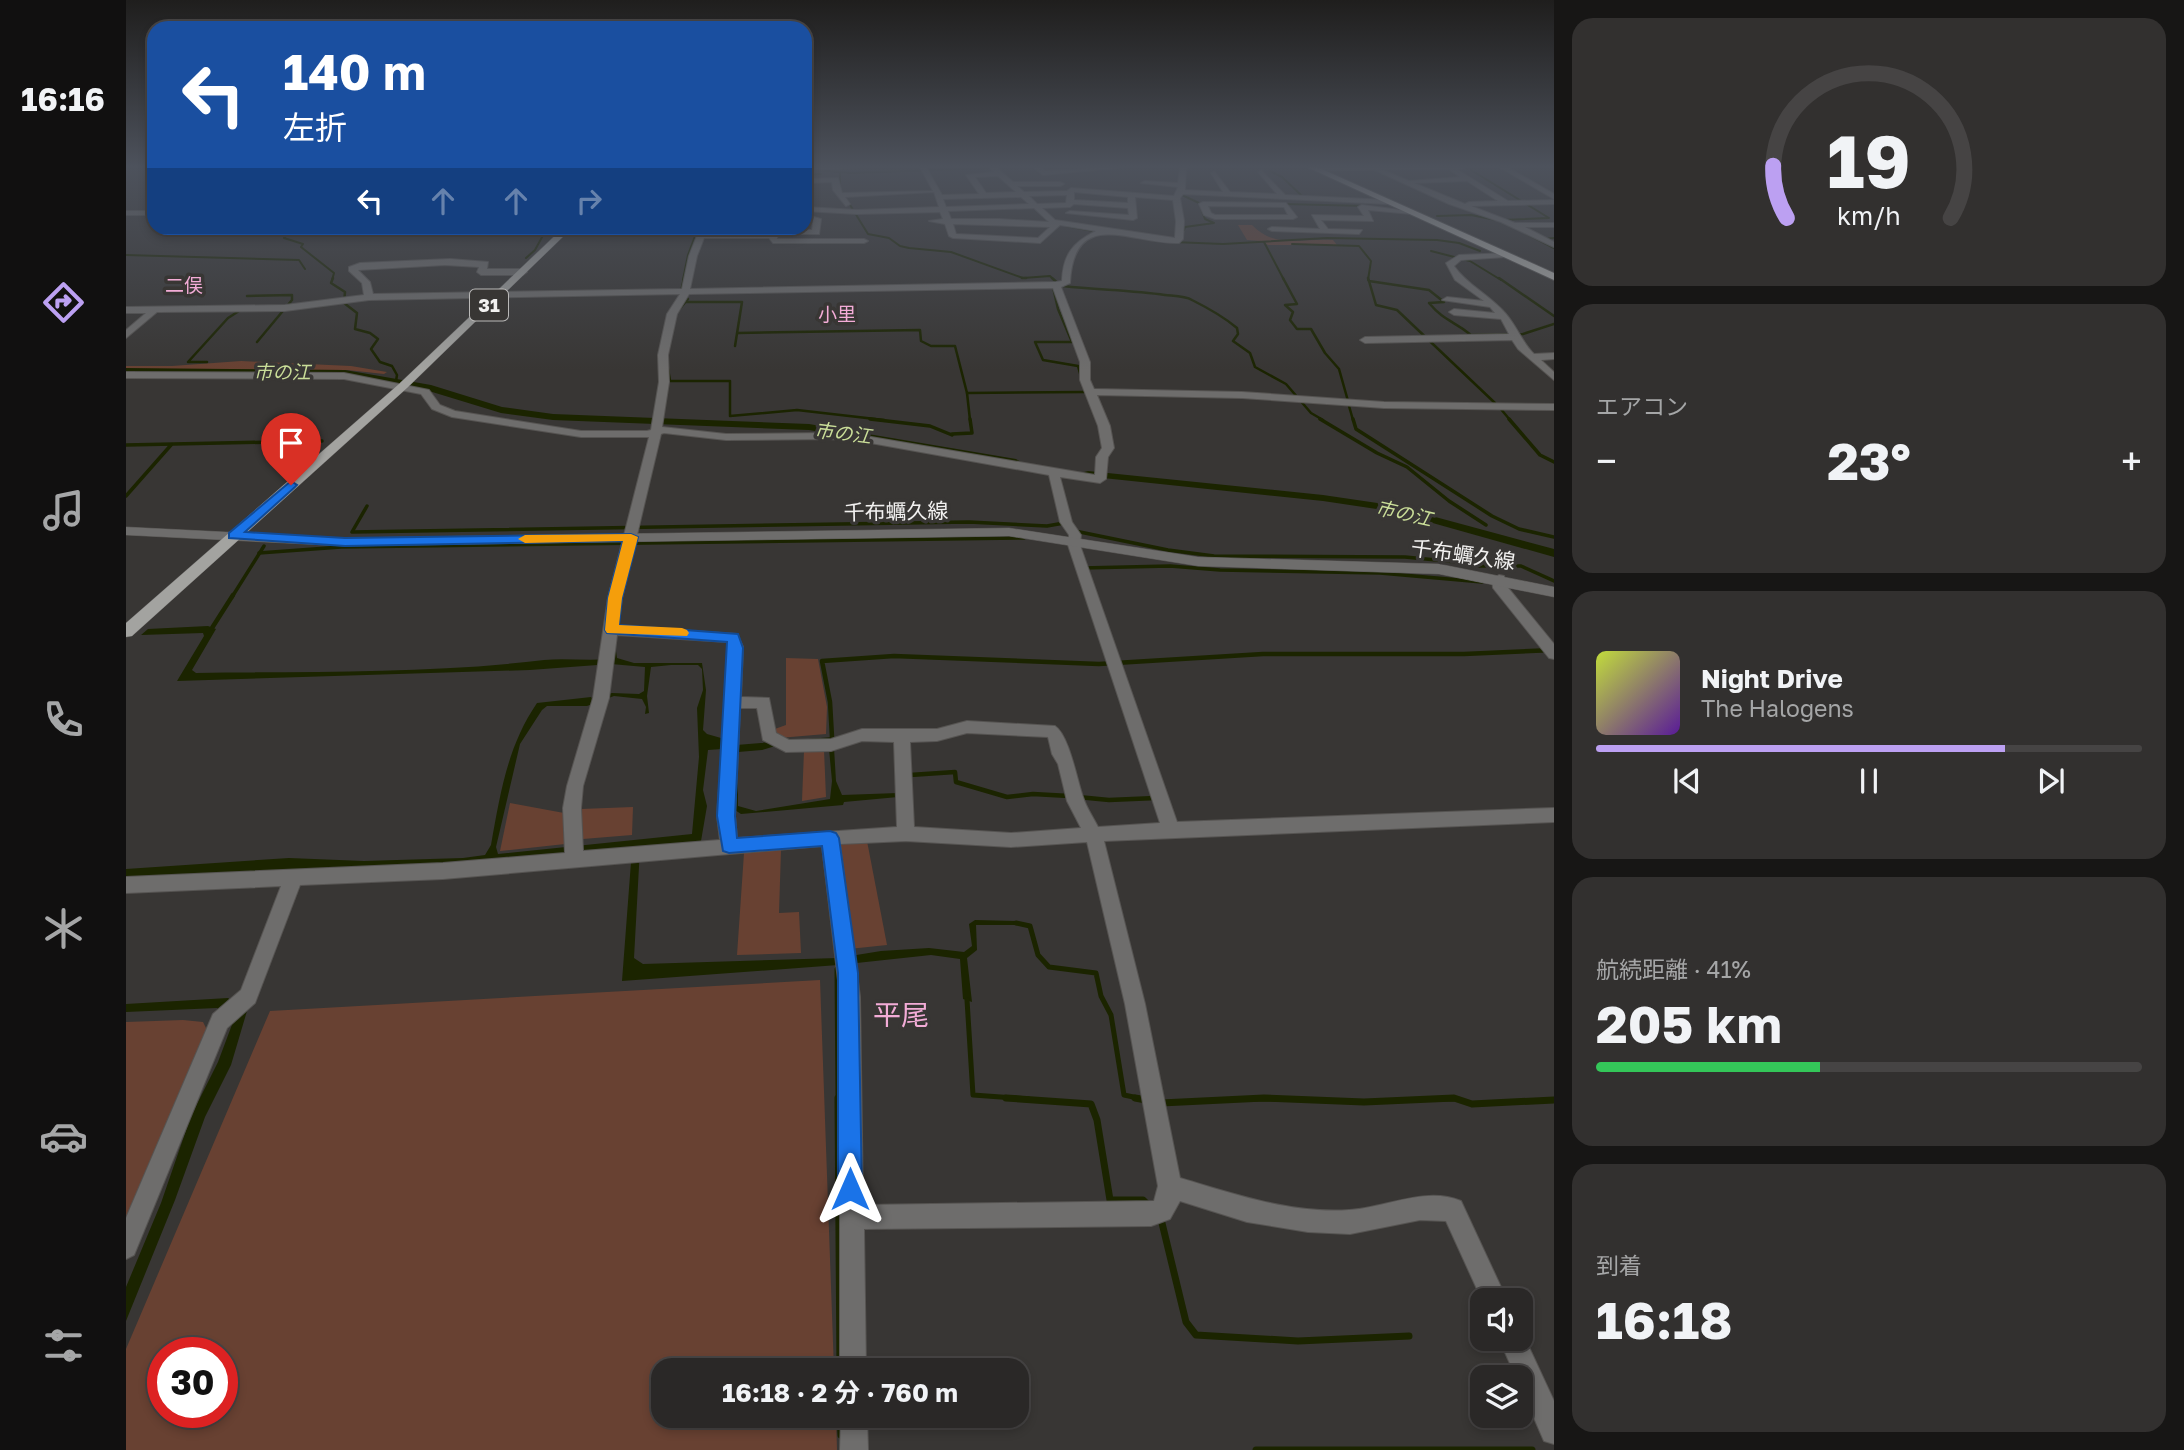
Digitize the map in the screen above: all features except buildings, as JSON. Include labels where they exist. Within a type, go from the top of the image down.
[{"type":"highway","points":[[1461,235],[1554,277]]},
{"type":"highway","points":[[1470,235],[1554,271]]},
{"type":"main road","name":"31","points":[[126,632],[406,383],[561,235]]},
{"type":"street","points":[[574,852],[572,808],[575,786],[600,699],[615,598],[657,424],[664,382],[663,355],[672,314],[683,296],[693,256],[702,235]]},
{"type":"street","points":[[773,235],[773,241],[864,241]]},
{"type":"street","points":[[1022,235],[1040,241],[1046,235]]},
{"type":"street","points":[[126,310],[282,308],[369,297],[683,296],[1053,285],[1066,283],[1067,262],[1074,248],[1096,235]]},
{"type":"street","points":[[1123,235],[1176,241],[1180,235]]},
{"type":"street","points":[[1532,235],[1554,245]]},
{"type":"street","points":[[1505,255],[1458,258],[1449,265],[1462,281],[1504,317],[1514,335],[1532,357],[1552,372]]},
{"type":"street","points":[[369,297],[366,282],[352,269],[360,265],[450,262],[449,264],[485,264],[481,272],[523,272]]},
{"type":"street","points":[[1462,281],[1483,280]]},
{"type":"street","points":[[657,424],[726,437],[793,435],[865,439],[1058,473],[1101,476],[1102,457],[1108,448],[1104,426],[1084,380],[1084,362],[1053,285]]},
{"type":"street","points":[[1447,300],[1492,305]]},
{"type":"street","points":[[126,335],[155,309]]},
{"type":"street","points":[[1454,312],[1504,317]]},
{"type":"street","points":[[1365,340],[1514,335]]},
{"type":"street","points":[[1532,357],[1554,356]]},
{"type":"street","points":[[126,375],[344,376],[406,383],[425,392],[436,407],[469,417],[580,434],[647,434],[657,424]]},
{"type":"street","points":[[1090,392],[1242,395],[1384,405],[1554,407]]},
{"type":"street","points":[[1058,473],[1054,476],[1067,523],[1076,540],[1074,545],[1171,829]]},
{"type":"street","name":"千布蠣久線","points":[[126,531],[345,542],[1009,531],[1076,540],[1177,560],[1439,569],[1554,592]]},
{"type":"street","points":[[1499,579],[1498,584],[1552,651]]},
{"type":"street","points":[[612,630],[732,637],[736,648],[726,816],[729,846]]},
{"type":"street","points":[[731,703],[764,702],[769,736],[777,742],[831,745],[862,735],[937,735],[967,727],[1049,730],[1055,734],[1060,754],[1066,763],[1074,797],[1094,835],[1135,1004],[1170,1186],[1169,1198],[1156,1212],[850,1217]]},
{"type":"street","points":[[902,736],[906,834]]},
{"type":"street","points":[[126,885],[292,876],[443,872],[574,852],[637,854],[906,834],[1011,840],[1171,829],[1554,815]]},
{"type":"street","points":[[830,838],[846,960],[853,1358]]},
{"type":"street","points":[[126,1247],[223,1018],[248,996],[290,889],[292,876]]},
{"type":"street","points":[[1170,1186],[1247,1210],[1308,1220],[1350,1222],[1420,1208],[1453,1209],[1489,1288]]},
{"type":"street","points":[[1517,1351],[1554,1431]]},
{"type":"street","points":[[854,1428],[854,1450]]},
{"type":"shaded area","points":[[1244,235],[1266,235],[1289,241],[1333,240],[1337,245],[1268,245],[1262,241],[1247,240]]},
{"type":"shaded area","points":[[241,361],[351,366],[387,372],[126,369],[126,366]]},
{"type":"shaded area","points":[[208,626],[216,629],[192,670],[196,673],[414,670],[552,659],[608,659],[615,644],[617,658],[634,663],[702,663],[706,690],[703,730],[721,738],[724,746],[833,737],[833,740],[792,741],[762,750],[738,752],[738,806],[756,811],[830,799],[832,781],[829,749],[834,748],[836,781],[842,795],[898,793],[898,797],[844,802],[843,805],[741,814],[732,808],[722,749],[708,750],[703,790],[707,806],[701,841],[640,848],[634,958],[643,964],[838,958],[881,951],[929,948],[964,952],[972,946],[969,924],[975,920],[1016,921],[1016,925],[976,925],[977,950],[967,958],[972,1002],[963,999],[960,959],[931,955],[838,965],[622,981],[632,849],[460,866],[302,869],[126,878],[126,869],[289,858],[364,861],[485,855],[491,845],[512,754],[537,703],[592,699],[612,693],[639,694],[644,691],[645,667],[611,664],[530,670],[177,681],[204,636],[203,633],[141,635],[148,629]],"holes":[[[698,665],[702,669],[703,690],[697,708],[699,757],[692,834],[498,854],[496,847],[520,744],[542,710],[547,706],[587,706],[614,696],[642,699],[646,707],[645,714],[649,713],[647,696],[651,667]]]},
{"type":"shaded area","points":[[786,658],[818,659],[827,707],[826,734],[779,738],[772,730],[786,725]]},
{"type":"shaded area","points":[[824,750],[826,797],[802,801],[804,751]]},
{"type":"shaded area","points":[[510,803],[564,813],[565,844],[500,851]]},
{"type":"shaded area","points":[[633,807],[632,835],[583,839],[581,809]]},
{"type":"shaded area","points":[[867,841],[887,945],[849,949],[835,845]]},
{"type":"shaded area","points":[[781,850],[779,913],[799,912],[801,953],[737,955],[744,853]]},
{"type":"shaded area","points":[[820,980],[834,1358],[651,1358],[651,1428],[836,1428],[837,1450],[126,1450],[126,1349],[270,1011]]},
{"type":"shaded area","points":[[228,998],[247,1011],[231,1065],[205,1117],[126,1321],[126,1287],[161,1203],[191,1116],[218,1062],[233,1022],[217,1008],[126,1012],[126,1004]]},
{"type":"shaded area","points":[[126,1022],[203,1022],[208,1032],[126,1222]]},
{"type":"waterway","points":[[286,235],[284,238],[303,244],[301,247],[334,273],[332,280]]},
{"type":"waterway","points":[[526,258],[535,250],[543,235]]},
{"type":"waterway","points":[[683,280],[695,235]]},
{"type":"waterway","points":[[872,235],[889,238],[900,246],[909,248],[951,252],[1023,278]]},
{"type":"waterway","points":[[1528,235],[1554,248]]},
{"type":"waterway","points":[[1173,242],[1223,244],[1327,238],[1437,240],[1459,243],[1480,251]]},
{"type":"waterway","points":[[1544,239],[1554,238]]},
{"type":"waterway","points":[[1264,242],[1284,280]]},
{"type":"waterway","points":[[1292,244],[1359,246],[1371,261],[1368,279]]},
{"type":"waterway","points":[[1431,251],[1470,261],[1501,280]]},
{"type":"waterway","points":[[126,255],[299,260],[305,269]]},
{"type":"waterway","points":[[333,278],[331,283],[345,292],[344,303],[357,313],[355,329],[370,333],[378,339],[371,349],[380,362],[392,366],[397,375],[396,381]]},
{"type":"waterway","points":[[681,292],[684,278]]},
{"type":"waterway","points":[[1023,278],[1052,278]]},
{"type":"waterway","points":[[1052,278],[1058,283]]},
{"type":"waterway","points":[[1283,278],[1297,304],[1285,305],[1293,312],[1290,320],[1297,329],[1311,329],[1325,353],[1339,369],[1348,401]]},
{"type":"waterway","points":[[1499,278],[1554,316]]},
{"type":"waterway","points":[[1369,281],[1429,290],[1444,302],[1429,303],[1445,318],[1471,335],[1523,334],[1554,324]]},
{"type":"waterway","points":[[1369,281],[1376,305],[1397,310],[1495,403]]},
{"type":"waterway","points":[[1063,286],[1179,296],[1198,303],[1237,328],[1238,334],[1233,341],[1250,353],[1255,367],[1286,384],[1311,413],[1323,420]]},
{"type":"waterway","points":[[1053,287],[1058,309],[1072,342],[1035,342],[1043,360],[1078,366],[1081,377]]},
{"type":"waterway","points":[[247,296],[292,295],[292,300],[257,342]]},
{"type":"waterway","points":[[677,312],[688,299],[682,298]]},
{"type":"waterway","points":[[686,302],[742,302],[735,346]]},
{"type":"waterway","points":[[207,362],[188,362],[228,318],[239,311],[234,310]]},
{"type":"waterway","points":[[738,333],[920,330],[921,341],[931,346],[955,346],[967,393]]},
{"type":"waterway","points":[[668,369],[670,381],[730,381],[730,416],[797,410],[884,420]]},
{"type":"waterway","name":"市の江","points":[[126,371],[345,373],[431,388],[501,410],[553,417],[809,427],[1016,462]]},
{"type":"waterway","points":[[967,393],[1086,392]]},
{"type":"waterway","points":[[967,393],[970,420]]},
{"type":"waterway","points":[[1349,406],[1353,420]]},
{"type":"waterway","points":[[1500,408],[1510,420]]},
{"type":"waterway","points":[[870,419],[930,426],[952,435]]},
{"type":"waterway","points":[[952,434],[972,433],[970,419]]},
{"type":"waterway","points":[[1320,419],[1377,453],[1407,467],[1449,501],[1486,525]]},
{"type":"waterway","points":[[1353,419],[1356,429],[1492,516],[1519,529],[1554,537]]},
{"type":"waterway","points":[[1509,419],[1540,455],[1554,462]]},
{"type":"waterway","points":[[126,445],[322,441]]},
{"type":"waterway","points":[[126,496],[171,445]]},
{"type":"waterway","name":"市の江","points":[[1088,474],[1323,498],[1391,508],[1554,553]]},
{"type":"waterway","points":[[367,506],[352,532],[969,522],[1047,526],[1064,523]]},
{"type":"waterway","points":[[1075,531],[1168,550],[1214,556],[1405,557],[1457,562],[1470,566],[1521,566],[1554,581]]},
{"type":"waterway","points":[[260,553],[341,547],[1024,538]]},
{"type":"waterway","points":[[260,553],[264,546]]},
{"type":"waterway","points":[[232,597],[260,553]]},
{"type":"waterway","points":[[1082,568],[1170,566],[1220,570],[1380,573],[1482,582]]},
{"type":"waterway","points":[[212,628],[233,595]]},
{"type":"waterway","points":[[832,737],[830,702],[822,661],[894,656],[1099,664],[1263,654],[1464,654],[1554,650]]},
{"type":"waterway","points":[[910,775],[955,772],[956,782],[1007,797],[1033,794],[1069,796]]},
{"type":"waterway","points":[[1078,797],[1109,800],[1156,798]]},
{"type":"waterway","points":[[1016,923],[1030,926],[1038,955],[1049,967],[1096,973],[1101,996],[1111,1015],[1124,1095],[1143,1099]]},
{"type":"waterway","points":[[837,969],[838,1099]]},
{"type":"waterway","points":[[967,1000],[973,1095],[1029,1099]]},
{"type":"waterway","points":[[838,1098],[840,1358]]},
{"type":"waterway","points":[[1006,1098],[1091,1104],[1097,1120],[1110,1200],[1143,1200],[1148,1205]]},
{"type":"waterway","points":[[1135,1098],[1146,1100]]},
{"type":"waterway","points":[[1238,1099],[1243,1099]]},
{"type":"waterway","points":[[1161,1103],[1243,1099]]},
{"type":"waterway","points":[[1243,1099],[1289,1099]]},
{"type":"waterway","points":[[1243,1099],[1289,1099]]},
{"type":"waterway","points":[[1289,1099],[1296,1099]]},
{"type":"waterway","points":[[1289,1099],[1364,1102],[1432,1099]]},
{"type":"waterway","points":[[1426,1099],[1432,1099]]},
{"type":"waterway","points":[[1432,1099],[1457,1099]]},
{"type":"waterway","points":[[1432,1099],[1457,1099]]},
{"type":"waterway","points":[[1457,1099],[1472,1104],[1554,1100]]},
{"type":"waterway","points":[[1161,1219],[1186,1322],[1196,1335],[1298,1341],[1409,1336]]},
{"type":"waterway","points":[[841,1428],[841,1435]]},
{"type":"waterway","points":[[1256,1450],[1532,1450]]},
{"type":"slow traffic","points":[[525,539],[631,537],[615,598],[612,630],[682,633]]},
{"type":"district","name":"二俣","points":[[184,285]]},
{"type":"district","name":"小里","points":[[837,314]]},
{"type":"district","name":"平尾","points":[[901,1015]]},
{"type":"route","points":[[291,485],[233,536],[345,542],[631,537],[615,598],[612,630],[732,637],[736,648],[726,816],[729,846],[830,838],[848,973],[850,1189]]}]
